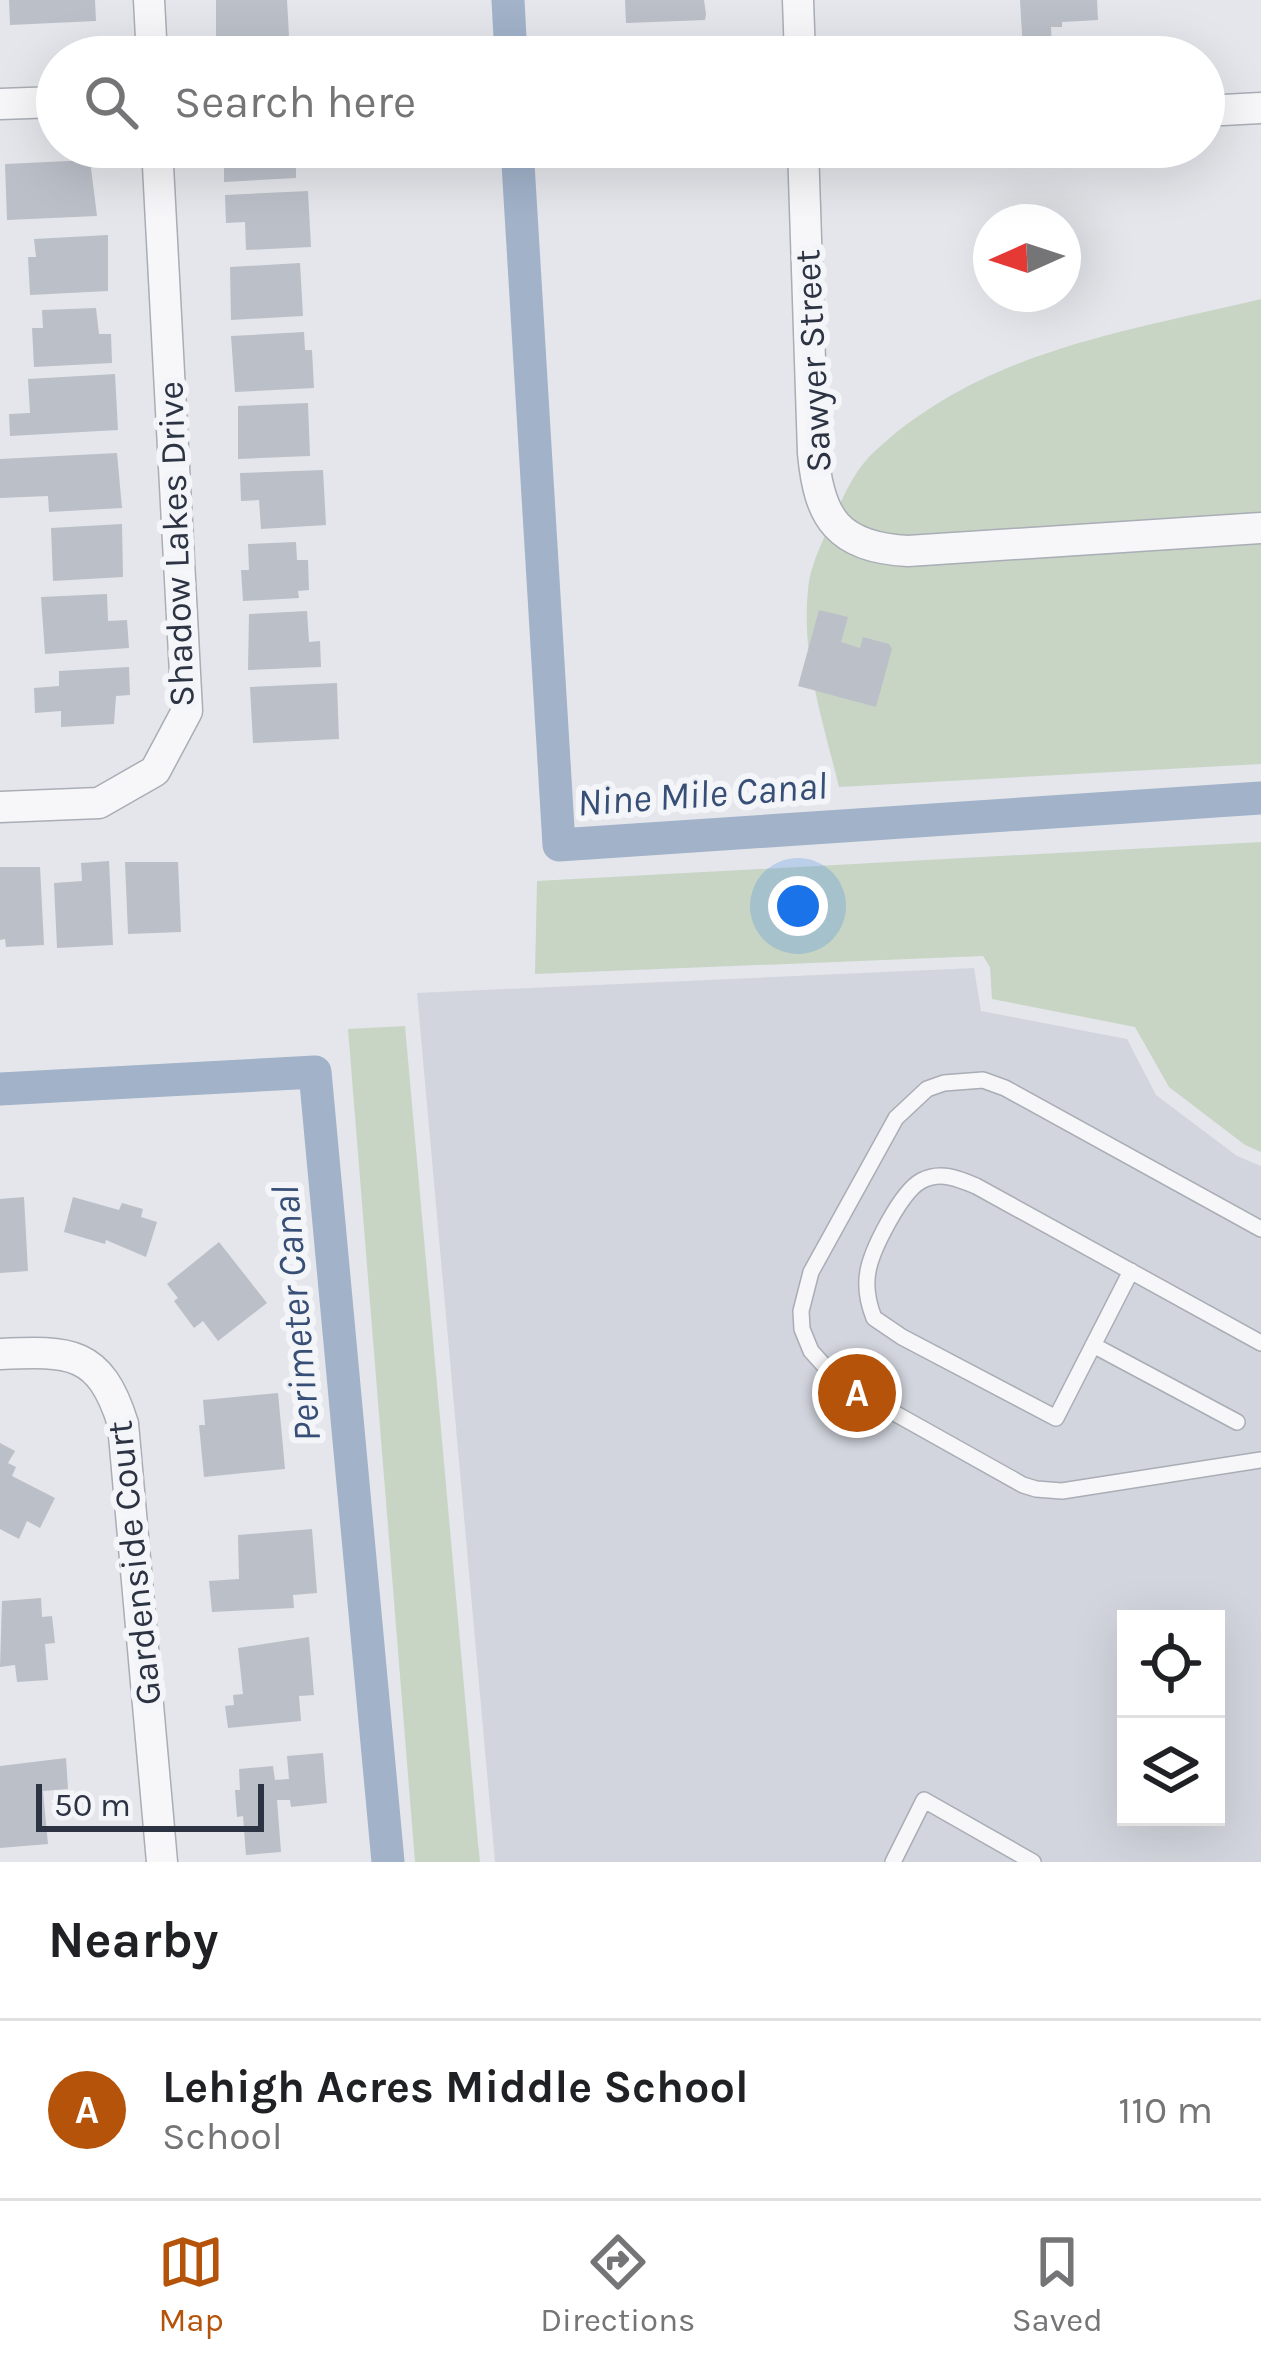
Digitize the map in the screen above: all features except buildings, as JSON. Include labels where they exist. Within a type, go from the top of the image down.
[{"type":"street","points":[[149,0],[151,36]]},
{"type":"street","points":[[797,0],[799,36]]},
{"type":"street","points":[[0,104],[36,103]]},
{"type":"street","points":[[1225,110],[1261,108]]},
{"type":"street","name":"Shadow Lakes Drive","points":[[0,808],[99,803],[155,771],[188,711],[158,168]]},
{"type":"street","name":"Sawyer Street","points":[[804,168],[816,485],[826,518],[873,549],[908,550],[1261,528]]},
{"type":"street","name":"Gardenside Court","points":[[0,1354],[55,1352],[88,1363],[112,1388],[118,1406],[162,1862]]},
{"type":"lane","points":[[1261,1229],[1005,1088],[964,1079],[927,1089],[896,1118],[811,1272],[801,1311],[811,1351],[839,1382],[1023,1485],[1062,1491],[1261,1460]]},
{"type":"lane","points":[[1131,1271],[1055,1418],[902,1337],[874,1318],[868,1305],[868,1266],[910,1189],[923,1180],[951,1176],[976,1186],[1131,1271],[1261,1343]]},
{"type":"lane","points":[[1093,1345],[1237,1422]]},
{"type":"lane","points":[[893,1862],[924,1800],[1033,1862]]},
{"type":"shaded area","points":[[974,968],[981,1011],[1127,1039],[1156,1095],[1237,1156],[1261,1166],[1261,1862],[495,1862],[417,993]]},
{"type":"green space","points":[[1261,299],[1261,764],[839,787],[811,665],[808,589],[824,537],[868,458],[917,417],[1008,368],[1107,335]]},
{"type":"green space","points":[[1261,842],[1261,1152],[1169,1087],[1135,1027],[992,999],[990,967],[983,956],[535,974],[537,881]]},
{"type":"green space","points":[[405,1026],[480,1862],[415,1862],[348,1029]]},
{"type":"waterway","name":"Nine Mile Canal","points":[[508,0],[510,36]]},
{"type":"waterway","name":"Nine Mile Canal","points":[[518,168],[559,845],[1261,798]]},
{"type":"waterway","name":"Perimeter Canal","points":[[0,1089],[315,1072],[388,1862]]},
{"type":"place","name":"Lehigh Acres Middle School","points":[[857,1393]]}]
